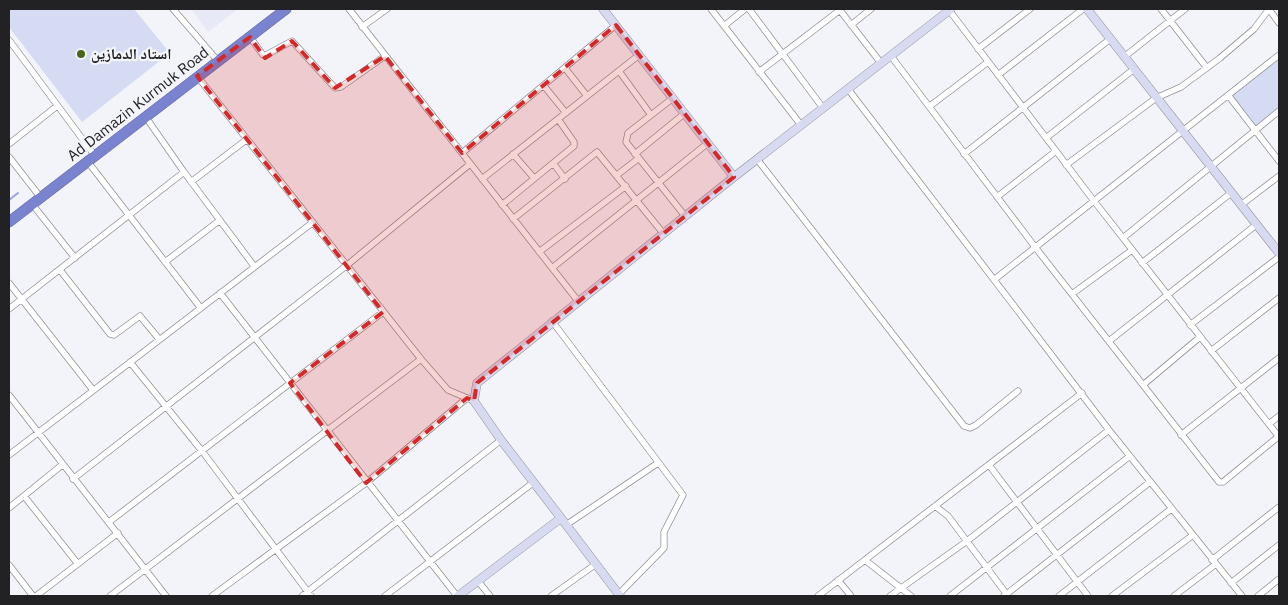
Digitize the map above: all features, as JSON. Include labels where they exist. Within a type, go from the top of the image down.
[{"type":"highway","name":"Ad Damazin Kurmuk Road","points":[[9,222],[286,9]]},
{"type":"street","points":[[173,9],[218,60]]},
{"type":"street","points":[[349,9],[578,301]]},
{"type":"street","points":[[362,27],[387,9]]},
{"type":"street","points":[[604,9],[734,177]]},
{"type":"street","points":[[711,9],[801,125]]},
{"type":"street","points":[[724,26],[745,9]]},
{"type":"street","points":[[749,9],[823,108]]},
{"type":"street","points":[[760,72],[840,9],[881,63]]},
{"type":"street","points":[[851,25],[872,9]]},
{"type":"street","points":[[978,49],[1030,9]]},
{"type":"street","points":[[998,74],[1085,9],[1134,68],[1278,251],[1190,325]]},
{"type":"street","points":[[1161,9],[1207,68]]},
{"type":"street","points":[[1124,57],[1185,9]]},
{"type":"street","points":[[1066,165],[1156,98],[1181,88],[1254,29],[1269,9],[1279,23]]},
{"type":"street","points":[[212,596],[366,482],[470,399],[477,383],[552,321],[757,159],[890,56],[950,10],[1122,238],[1279,437],[1220,483],[1035,247],[930,106],[890,56]]},
{"type":"street","points":[[462,153],[616,25]]},
{"type":"street","points":[[250,37],[263,54],[266,55],[292,41],[335,88],[341,87],[385,56]]},
{"type":"street","points":[[964,154],[1110,38]]},
{"type":"street","points":[[9,40],[57,106],[129,215],[200,307]]},
{"type":"street","points":[[482,179],[639,55]]},
{"type":"street","points":[[995,279],[1279,55]]},
{"type":"street","points":[[930,106],[988,62]]},
{"type":"street","points":[[564,68],[587,96]]},
{"type":"street","points":[[1046,138],[1134,68]]},
{"type":"street","points":[[619,71],[651,115]]},
{"type":"street","points":[[197,76],[421,359],[448,390],[470,399],[620,595],[664,548],[664,532],[682,500],[680,491],[552,321]]},
{"type":"street","points":[[544,86],[566,113]]},
{"type":"street","points":[[848,89],[1109,430],[1240,594],[1232,596]]},
{"type":"street","points":[[1228,95],[1279,161]]},
{"type":"street","points":[[673,98],[626,138],[637,156],[685,216]]},
{"type":"street","points":[[9,144],[57,106]]},
{"type":"street","points":[[1122,238],[1211,168],[1279,111]]},
{"type":"street","points":[[617,175],[685,113]]},
{"type":"street","points":[[145,116],[191,182],[254,266]]},
{"type":"street","points":[[502,205],[554,163],[574,144],[558,119]]},
{"type":"street","points":[[191,182],[246,140]]},
{"type":"street","points":[[552,268],[708,143]]},
{"type":"street","points":[[997,197],[1056,151]]},
{"type":"street","points":[[513,219],[597,152],[663,233]]},
{"type":"street","points":[[514,154],[534,178]]},
{"type":"street","points":[[9,157],[75,258]]},
{"type":"street","points":[[757,159],[964,426],[970,428],[976,425],[1018,391]]},
{"type":"street","points":[[554,163],[565,179]]},
{"type":"street","points":[[73,480],[346,266],[470,164]]},
{"type":"street","points":[[9,309],[184,172]]},
{"type":"street","points":[[1241,205],[1279,176]]},
{"type":"street","points":[[539,252],[626,186]]},
{"type":"street","points":[[1142,263],[1231,193]]},
{"type":"street","points":[[165,262],[220,220]]},
{"type":"street","points":[[9,455],[312,223]]},
{"type":"street","points":[[1109,341],[1168,296],[1256,224]]},
{"type":"street","points":[[1072,294],[1132,250]]},
{"type":"street","points":[[60,270],[110,334],[114,335],[140,316],[159,339]]},
{"type":"street","points":[[9,283],[93,390]]},
{"type":"street","points":[[220,293],[366,482],[458,596],[564,521],[658,463]]},
{"type":"street","points":[[1211,351],[1279,298]]},
{"type":"street","points":[[109,522],[383,312]]},
{"type":"street","points":[[1143,385],[1200,337]]},
{"type":"street","points":[[1181,435],[1279,358]]},
{"type":"street","points":[[110,596],[421,359]]},
{"type":"street","points":[[130,362],[168,406],[309,594]]},
{"type":"street","points":[[818,596],[1082,394]]},
{"type":"street","points":[[9,395],[73,480],[118,533],[166,596]]},
{"type":"street","points":[[1269,424],[1279,416]]},
{"type":"street","points":[[890,596],[967,541],[1109,430]]},
{"type":"street","points":[[302,596],[309,594],[501,440]]},
{"type":"street","points":[[950,596],[1130,456]]},
{"type":"street","points":[[9,508],[62,465]]},
{"type":"street","points":[[988,465],[1088,596]]},
{"type":"street","points":[[385,596],[534,482]]},
{"type":"street","points":[[935,506],[948,516],[1006,596],[1150,482]]},
{"type":"street","points":[[24,496],[78,564]]},
{"type":"street","points":[[1174,596],[1279,507]]},
{"type":"street","points":[[1059,596],[1171,509]]},
{"type":"street","points":[[9,565],[34,596],[118,533]]},
{"type":"street","points":[[1112,596],[1193,535]]},
{"type":"street","points":[[1231,582],[1279,545]]},
{"type":"street","points":[[866,560],[911,596]]},
{"type":"street","points":[[551,596],[596,564]]},
{"type":"street","points":[[1258,596],[1279,579]]},
{"type":"street","points":[[838,580],[851,596]]},
{"type":"street","points":[[478,581],[490,596]]},
{"type":"highlighted area","points":[[616,25],[734,177],[477,383],[474,401],[467,398],[366,483],[290,383],[383,312],[197,76],[250,37],[265,58],[292,41],[335,88],[385,56],[462,153]]},
{"type":"shaded area","points":[[9,9],[134,9],[170,53],[82,122],[9,27]]},
{"type":"shaded area","points":[[191,9],[238,9],[208,32]]},
{"type":"shaded area","points":[[1279,58],[1279,108],[1256,126],[1232,96]]},
{"type":"waterway","points":[[9,200],[18,193]]},
{"type":"place","name":"استاد الدمازين","points":[[81,54]]}]
